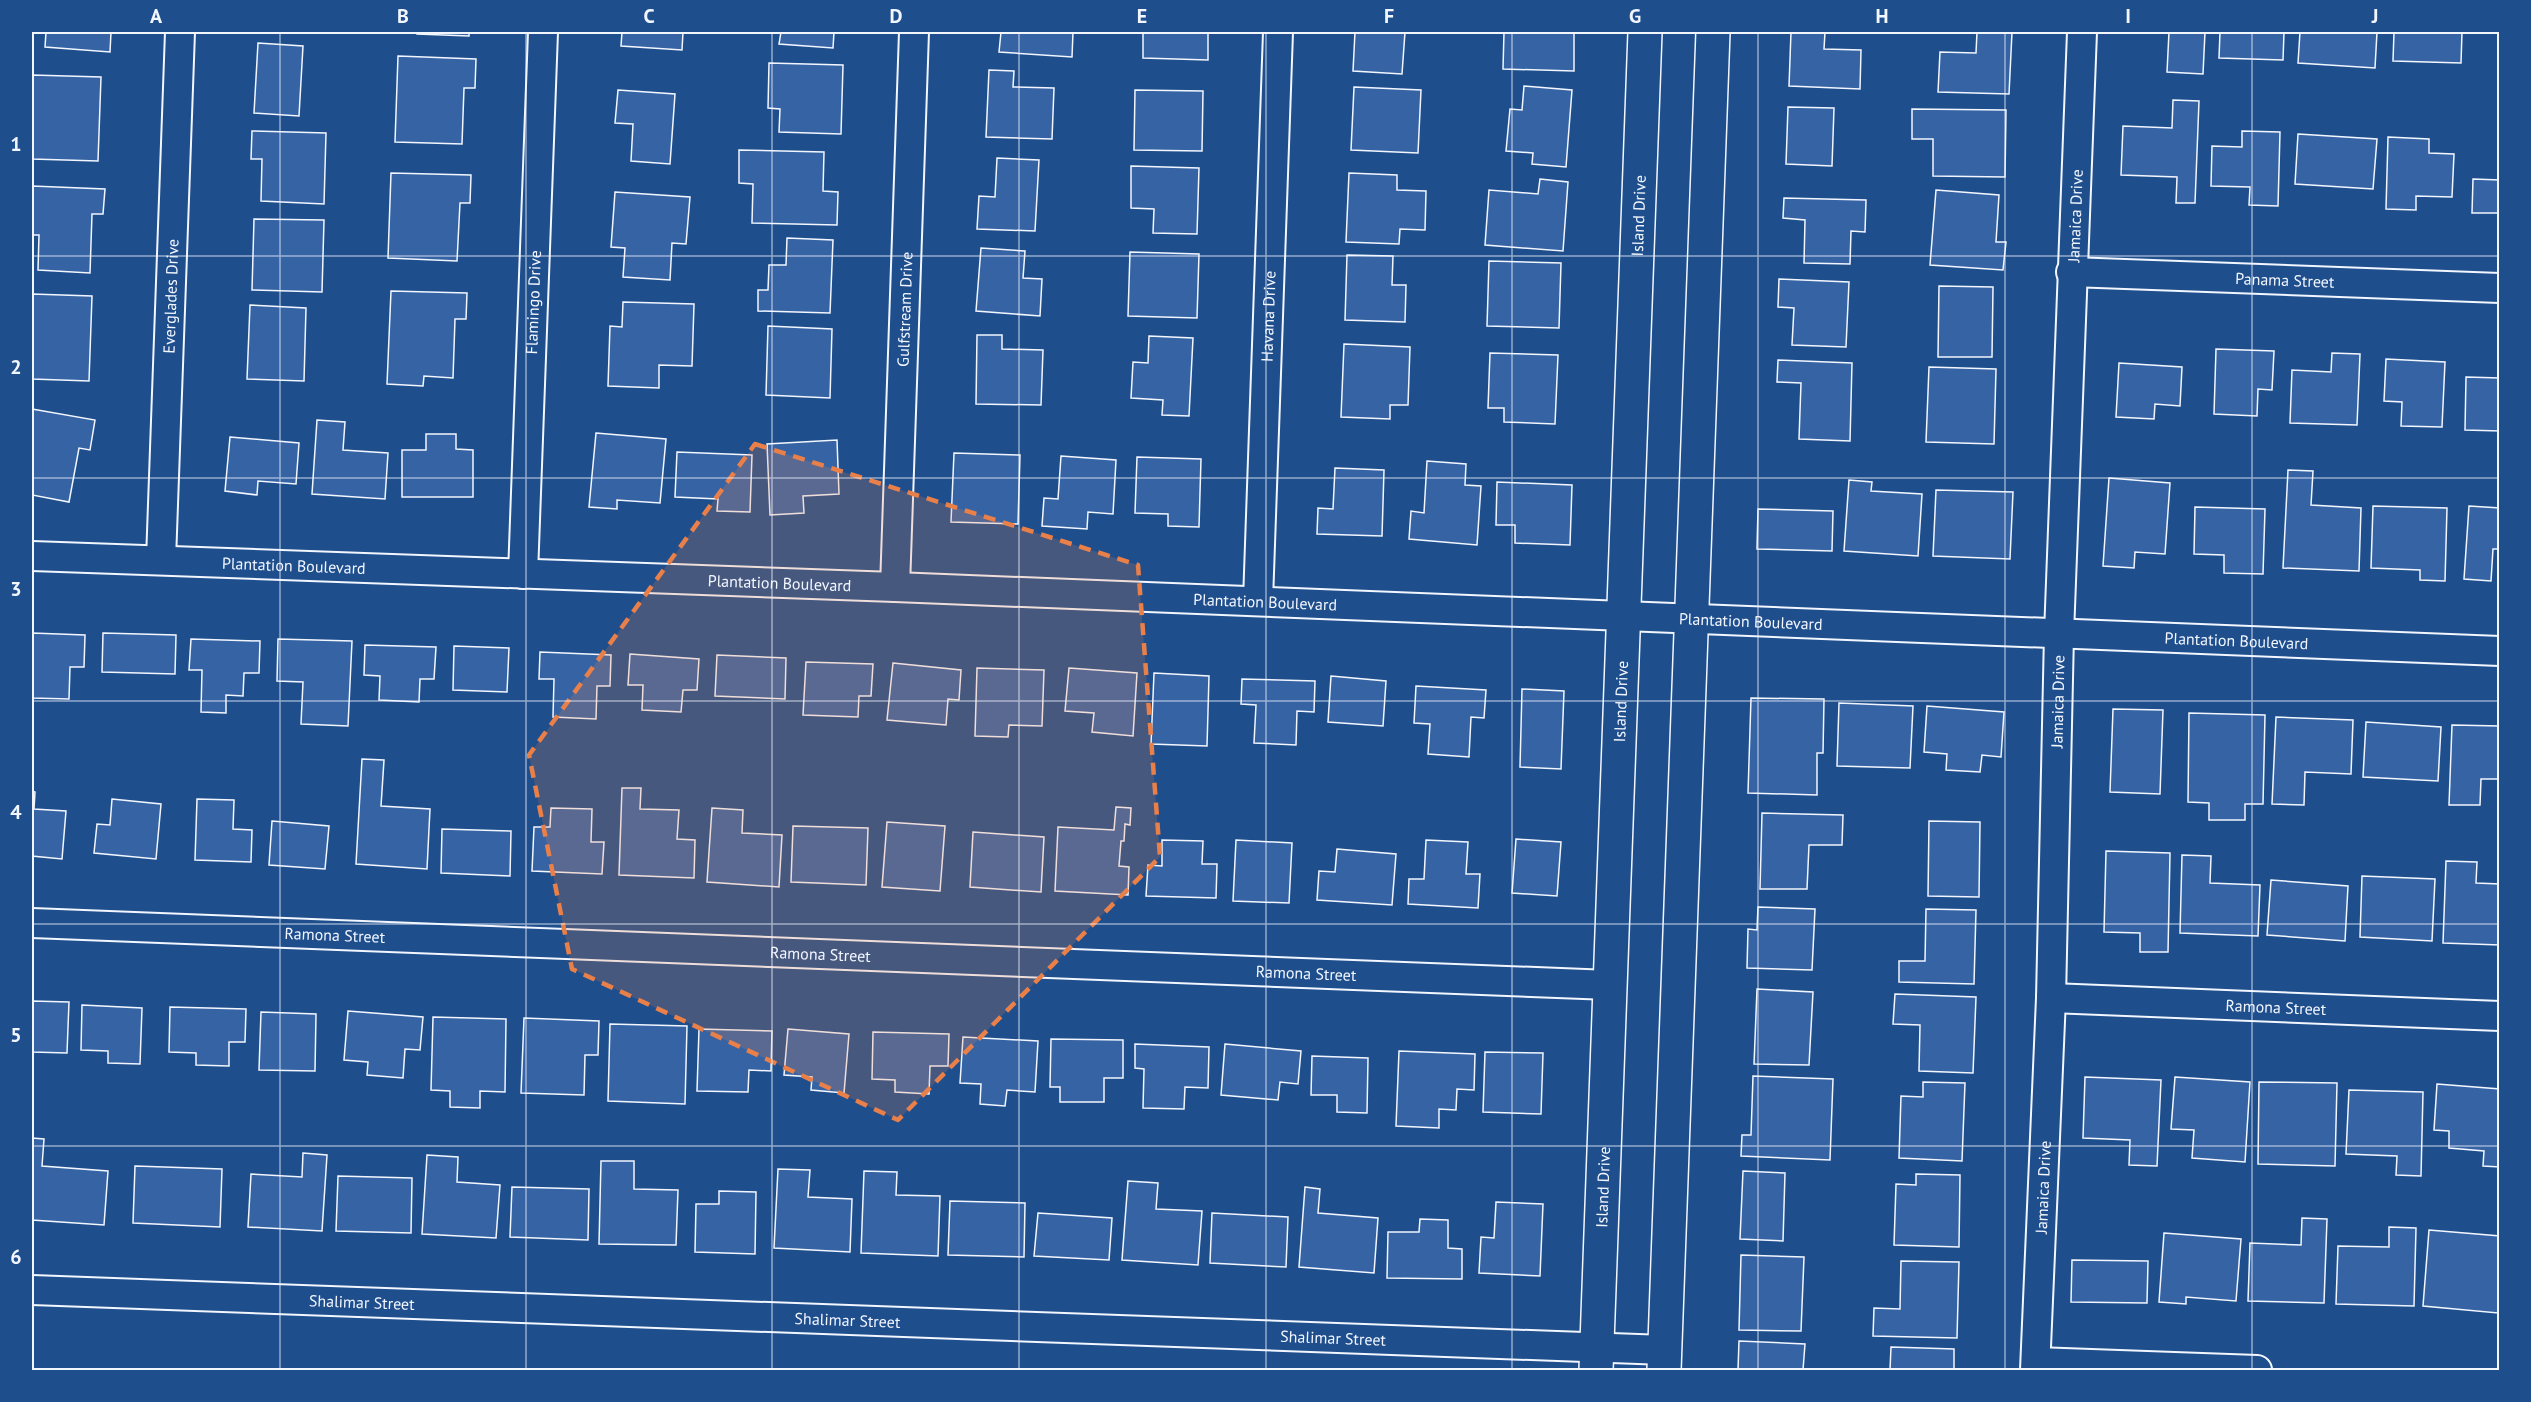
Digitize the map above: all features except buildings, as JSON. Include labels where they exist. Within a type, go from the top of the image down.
[{"type":"street","name":"Everglades Drive","points":[[161,560],[180,32]]},
{"type":"street","name":"Flamingo Drive","points":[[523,574],[543,32]]},
{"type":"street","name":"Gulfstream Drive","points":[[895,587],[914,32]]},
{"type":"street","name":"Havana Drive","points":[[1257,601],[1278,32]]},
{"type":"street","name":"Island Drive","points":[[1597,1359],[1645,32]]},
{"type":"street","points":[[1664,1360],[1713,32]]},
{"type":"street","name":"Jamaica Drive","points":[[2036,1366],[2051,998],[2059,634],[2071,272],[2082,32]]},
{"type":"street","name":"Panama Street","points":[[2071,272],[2499,288]]},
{"type":"street","name":"Plantation Boulevard","points":[[32,556],[895,587],[2499,651]]},
{"type":"street","name":"Ramona Street","points":[[32,923],[1610,985]]},
{"type":"street","name":"Ramona Street","points":[[2051,998],[2499,1016]]},
{"type":"street","name":"Shalimar Street","points":[[32,1290],[1597,1359],[1664,1360]]},
{"type":"street","points":[[2036,1366],[2257,1371]]},
{"type":"highlighted area","points":[[755,444],[1138,565],[1160,857],[898,1120],[572,969],[529,755]]}]
